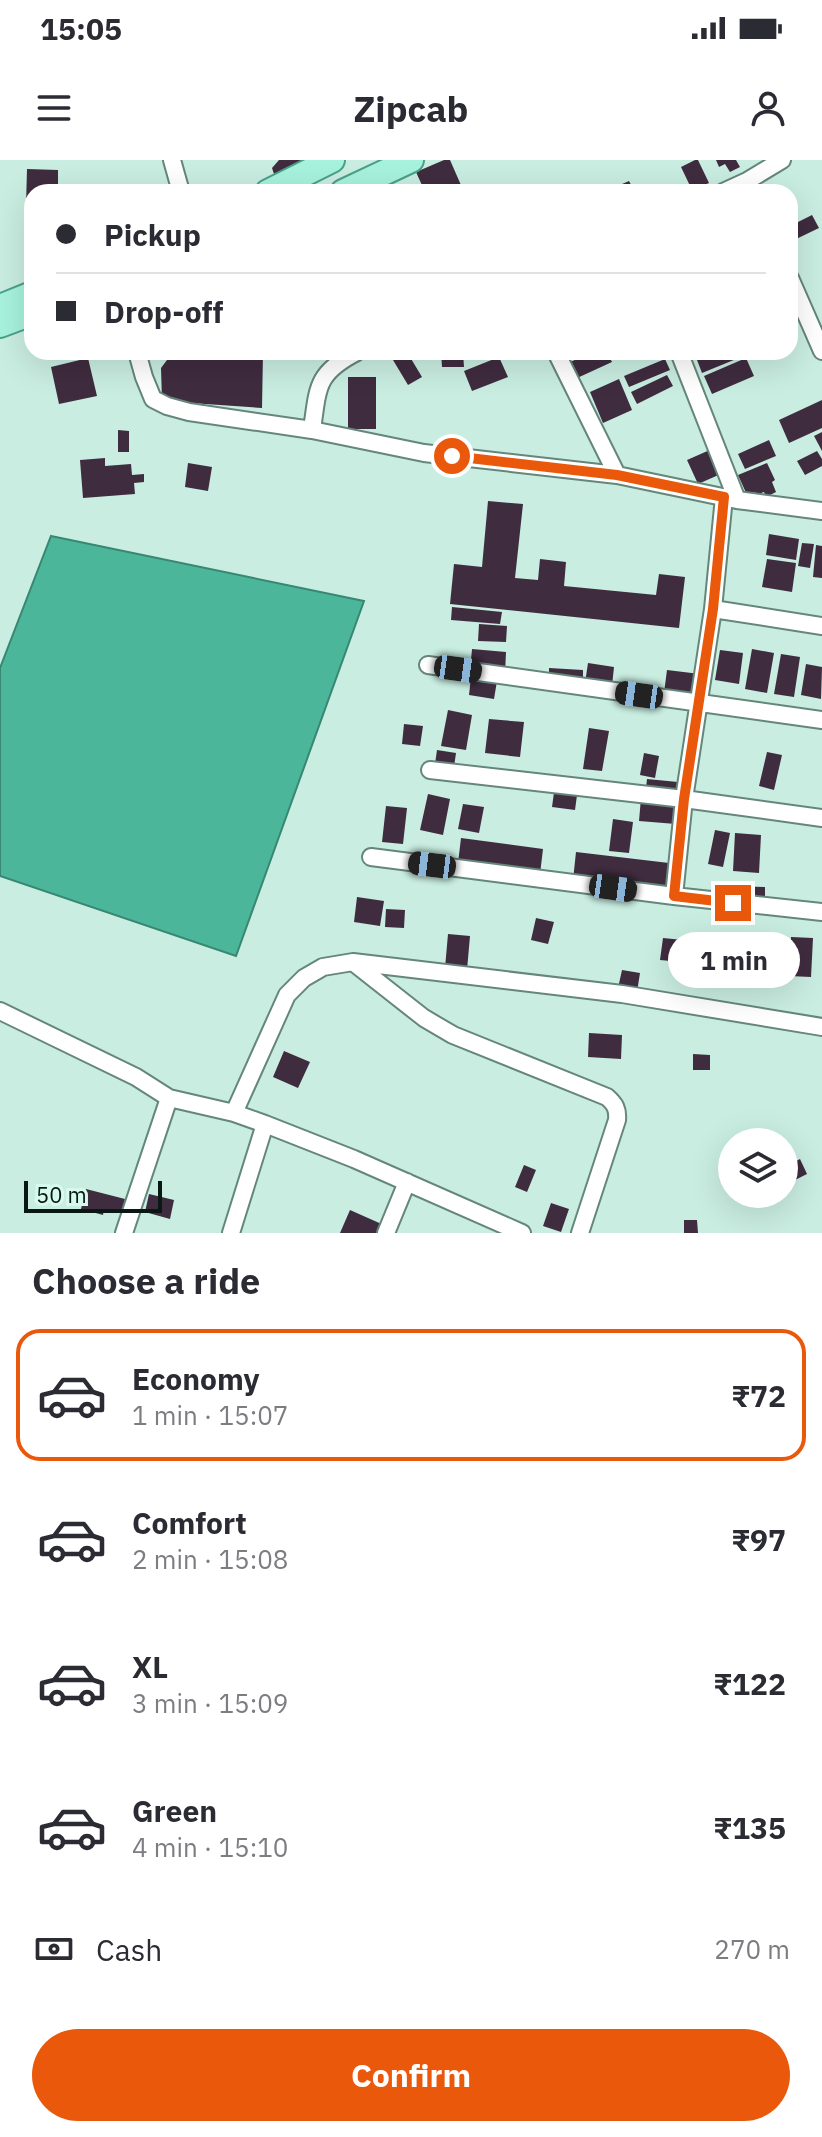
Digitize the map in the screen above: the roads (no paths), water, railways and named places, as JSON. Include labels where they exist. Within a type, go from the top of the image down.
[{"type":"main road","points":[[284,184],[332,160]]},
{"type":"main road","points":[[360,184],[411,160]]},
{"type":"main road","points":[[0,307],[24,297]]},
{"type":"main road","points":[[0,325],[24,316]]},
{"type":"street","points":[[172,160],[179,184]]},
{"type":"street","points":[[752,184],[782,160]]},
{"type":"street","points":[[798,296],[822,351]]},
{"type":"street","points":[[139,360],[153,399],[189,412],[312,430],[424,453],[617,475],[730,499],[822,511]]},
{"type":"street","points":[[312,430],[318,389],[325,374],[342,360]]},
{"type":"street","points":[[560,360],[617,475]]},
{"type":"street","points":[[674,896],[684,799],[730,499],[682,360]]},
{"type":"street","points":[[713,609],[822,626]]},
{"type":"street","points":[[428,665],[822,720]]},
{"type":"street","points":[[430,770],[822,818]]},
{"type":"street","points":[[371,857],[822,912]]},
{"type":"street","points":[[353,962],[424,1018],[453,1035],[613,1102],[618,1111],[617,1120],[580,1233]]},
{"type":"street","points":[[234,1113],[287,995],[304,978],[323,967],[353,962],[622,994],[822,1027]]},
{"type":"street","points":[[0,1011],[136,1077],[169,1098],[234,1113],[265,1124],[522,1233]]},
{"type":"street","points":[[124,1233],[169,1098]]},
{"type":"street","points":[[231,1233],[265,1124]]},
{"type":"street","points":[[386,1233],[407,1182]]}]
